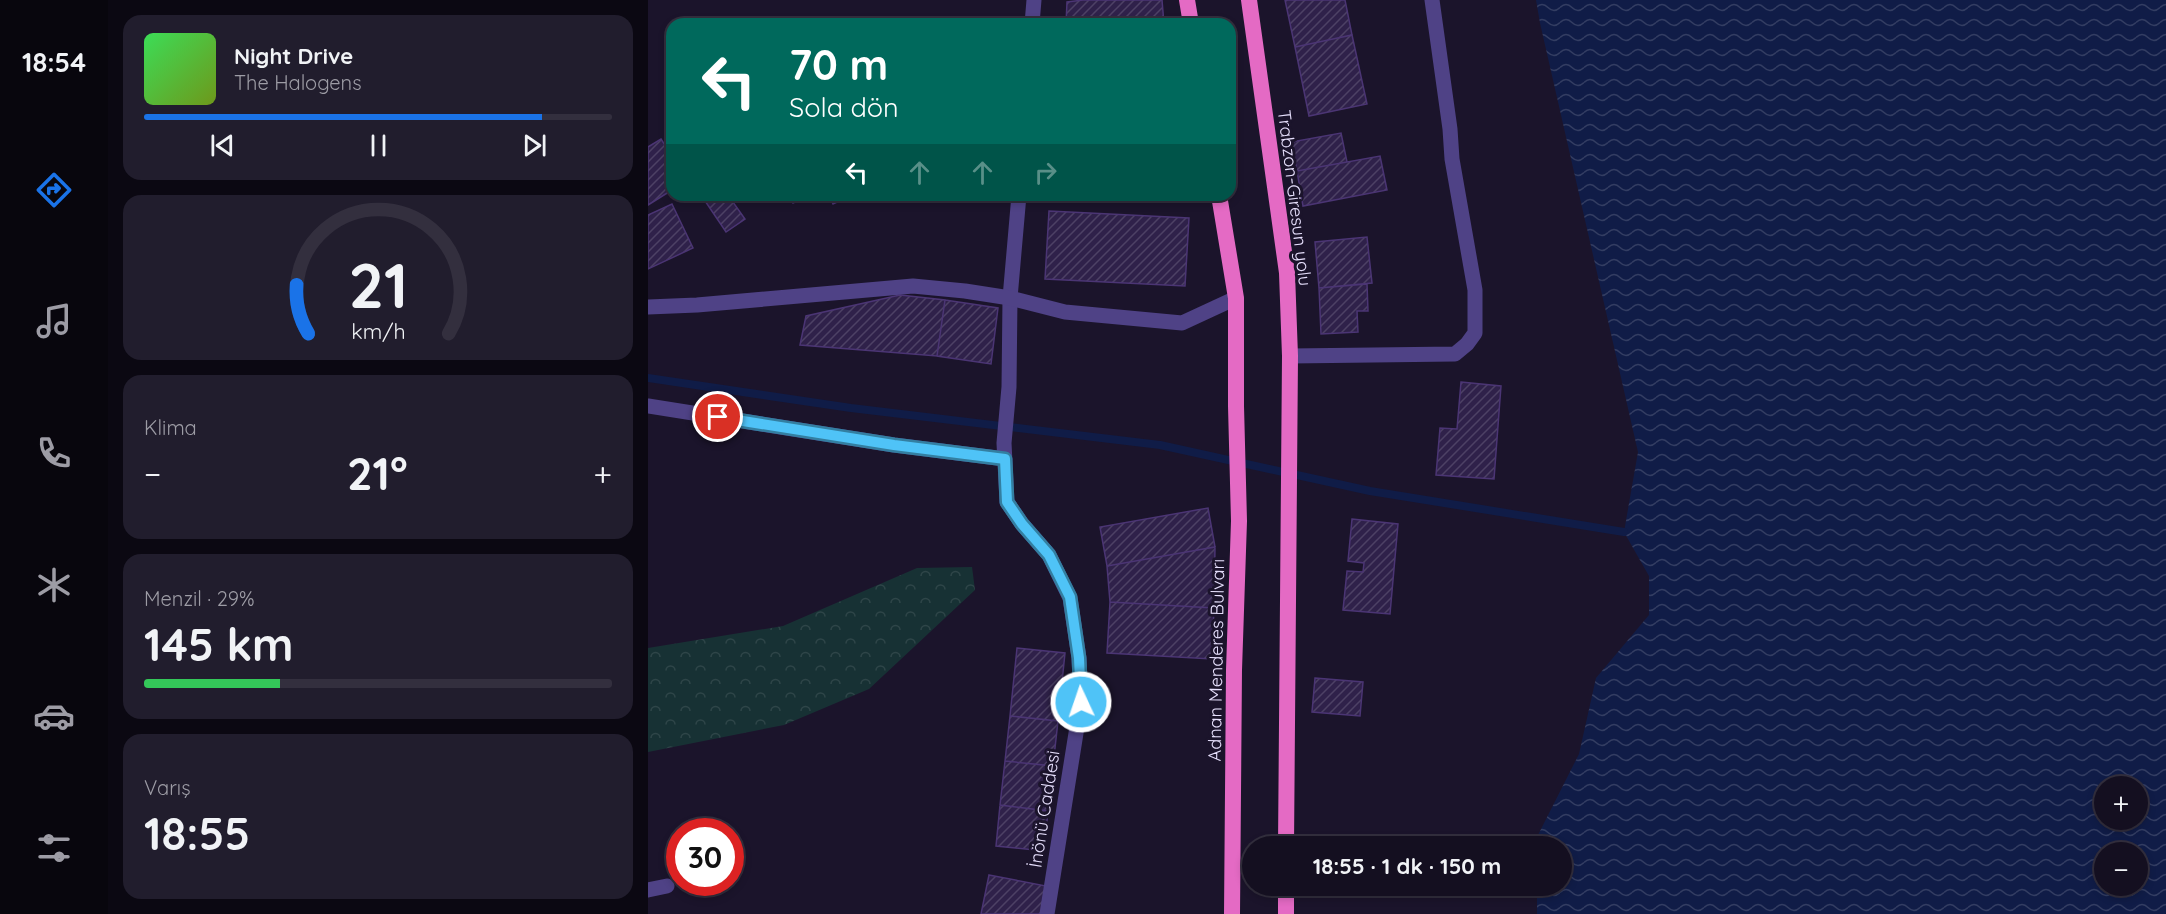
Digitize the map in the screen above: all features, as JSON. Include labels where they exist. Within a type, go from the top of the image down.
[{"type":"highway","points":[[1187,0],[1190,18]]},
{"type":"highway","name":"Trabzon-Giresun yolu","points":[[1249,0],[1287,273],[1290,401],[1286,836]]},
{"type":"highway","points":[[1220,201],[1236,298]]},
{"type":"highway","name":"Adnan Menderes Bulvarı","points":[[1232,914],[1234,670],[1239,521],[1236,298]]},
{"type":"highway","points":[[1286,896],[1286,914]]},
{"type":"street","points":[[1032,18],[1034,0]]},
{"type":"street","points":[[1290,356],[1455,354],[1475,333],[1475,290],[1452,159],[1432,0]]},
{"type":"street","name":"İnönü Caddesi","points":[[1018,201],[1010,298],[1009,387],[1005,451],[1007,502],[1022,524],[1049,555],[1070,597],[1079,658],[1081,702],[1047,914]]},
{"type":"street","points":[[648,307],[697,305],[913,286],[1010,298],[1065,312],[1182,324],[1236,298]]},
{"type":"street","points":[[648,406],[894,445],[1005,451]]},
{"type":"street","points":[[648,890],[666,886]]},
{"type":"green space","points":[[972,567],[975,590],[869,689],[784,725],[648,752],[648,648],[783,626],[917,568]]},
{"type":"water","points":[[1536,0],[2166,0],[2166,914],[1537,914],[1537,896],[1572,896],[1572,836],[1538,836],[1579,754],[1596,678],[1649,615],[1649,576],[1624,532],[1638,452]]},
{"type":"building","points":[[1162,0],[1164,18],[1066,18],[1067,2]]},
{"type":"building","points":[[1285,0],[1345,0],[1352,35],[1295,47]]},
{"type":"building","points":[[1352,35],[1367,104],[1309,116],[1295,47]]},
{"type":"building","points":[[1341,133],[1347,162],[1297,171],[1291,142]]},
{"type":"building","points":[[661,139],[666,147],[666,194],[648,205],[648,147]]},
{"type":"building","points":[[1380,156],[1387,190],[1303,206],[1297,171]]},
{"type":"building","points":[[705,201],[732,201],[745,219],[726,232]]},
{"type":"building","points":[[672,204],[693,248],[648,269],[648,215]]},
{"type":"building","points":[[1049,211],[1189,218],[1185,286],[1045,279]]},
{"type":"building","points":[[1367,237],[1372,283],[1319,288],[1315,242]]},
{"type":"building","points":[[1367,284],[1368,311],[1357,311],[1358,332],[1321,334],[1319,288]]},
{"type":"building","points":[[900,295],[945,300],[937,356],[800,345],[806,316]]},
{"type":"building","points":[[945,300],[998,308],[991,364],[937,356]]},
{"type":"building","points":[[1461,382],[1501,386],[1494,479],[1436,475],[1440,428],[1457,429]]},
{"type":"building","points":[[1208,508],[1215,547],[1107,566],[1100,527]]},
{"type":"building","points":[[1352,519],[1398,524],[1390,614],[1343,610],[1347,571],[1363,572],[1364,563],[1348,561]]},
{"type":"building","points":[[1215,547],[1214,608],[1110,602],[1107,566]]},
{"type":"building","points":[[1110,602],[1214,608],[1212,659],[1107,653]]},
{"type":"building","points":[[1017,648],[1065,653],[1058,721],[1010,716]]},
{"type":"building","points":[[1315,678],[1363,682],[1360,716],[1312,712]]},
{"type":"building","points":[[1010,716],[1058,721],[1053,766],[1005,761]]},
{"type":"building","points":[[1005,761],[1053,766],[1048,811],[1000,805]]},
{"type":"building","points":[[1000,805],[1048,811],[1044,851],[996,846]]},
{"type":"building","points":[[989,875],[1046,886],[1041,914],[981,914]]},
{"type":"waterway","points":[[648,378],[851,408],[1160,445],[1370,491],[1624,532]]},
{"type":"route","points":[[718,417],[894,445],[1005,459],[1007,502],[1022,524],[1049,555],[1070,597],[1079,658],[1081,702]]}]
